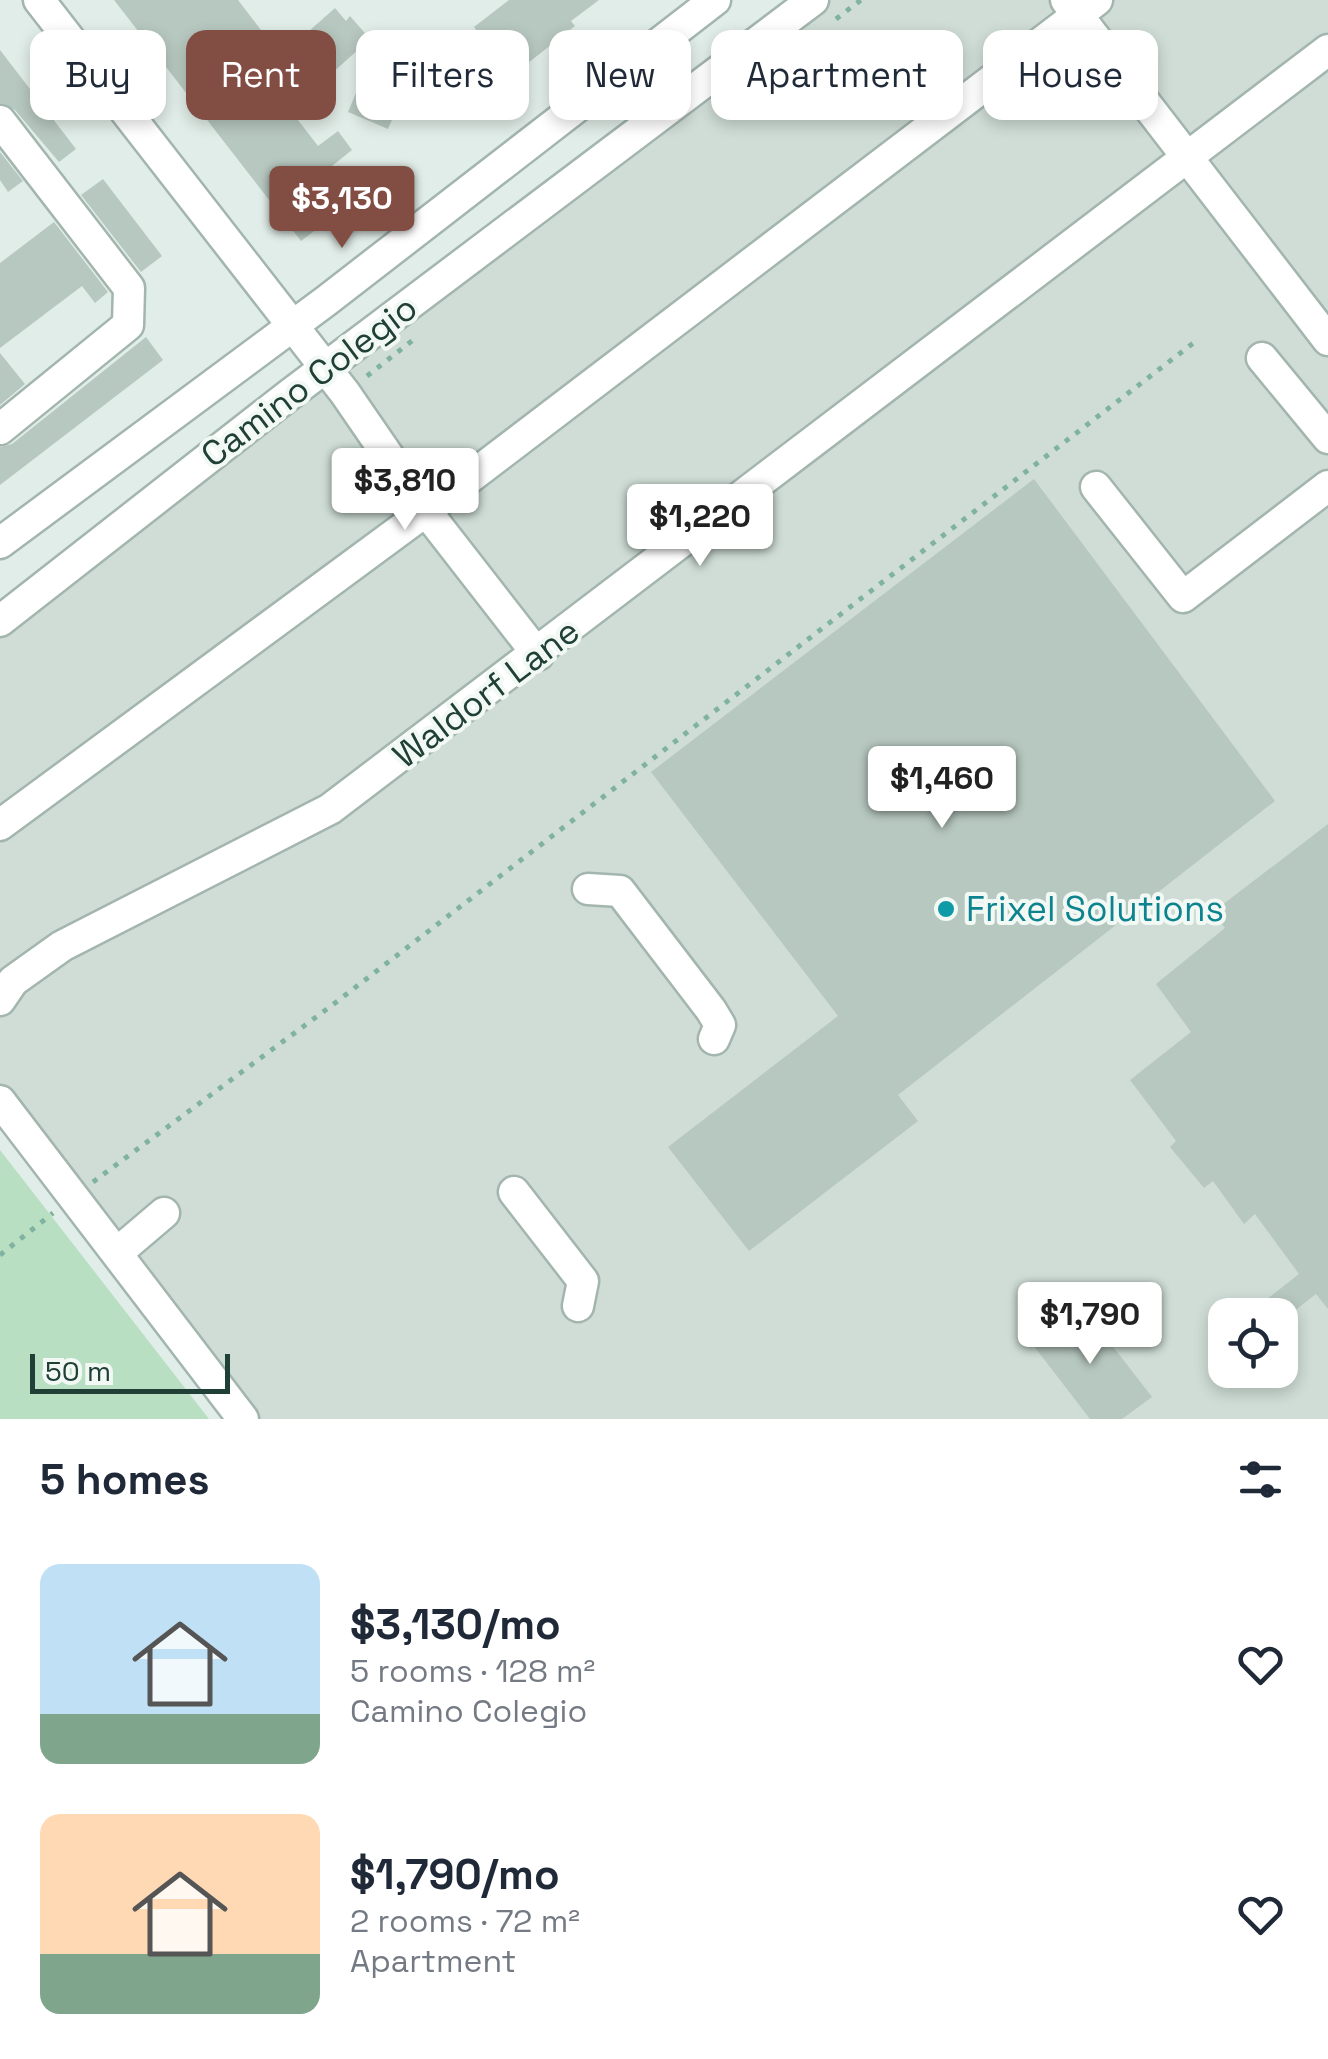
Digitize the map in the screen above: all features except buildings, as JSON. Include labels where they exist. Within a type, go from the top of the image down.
[{"type":"street","points":[[39,0],[325,368],[426,511],[538,655]]},
{"type":"street","name":"Camino Colegio","points":[[0,543],[292,327],[715,0]]},
{"type":"street","name":"Camino Colegio","points":[[0,621],[325,368],[813,0]]},
{"type":"street","points":[[0,825],[426,511],[1080,5],[1188,159],[1328,340]]},
{"type":"street","name":"Waldorf Lane","points":[[0,1000],[13,981],[62,946],[330,809],[538,655],[1328,50]]},
{"type":"street","points":[[0,121],[128,288],[128,326],[0,428]]},
{"type":"street","points":[[1262,358],[1328,438]]},
{"type":"street","points":[[1096,487],[1184,597],[1328,486]]},
{"type":"street","points":[[588,888],[620,891],[711,1010],[720,1025],[714,1039]]},
{"type":"street","points":[[0,1100],[244,1419]]},
{"type":"street","points":[[514,1192],[583,1281],[578,1306]]},
{"type":"street","points":[[117,1253],[164,1213]]},
{"type":"path","points":[[92,1183],[335,1003],[1196,340]]},
{"type":"path","points":[[0,1255],[54,1212]]},
{"type":"shaded area","points":[[813,0],[1328,0],[1328,1419],[243,1419],[0,1101],[0,621],[656,120],[691,120],[691,93],[711,78],[711,120],[963,120],[963,30],[774,30]]},
{"type":"green space","points":[[0,1150],[209,1419],[0,1419]]},
{"type":"place","name":"Frixel Solutions","points":[[946,909]]}]
